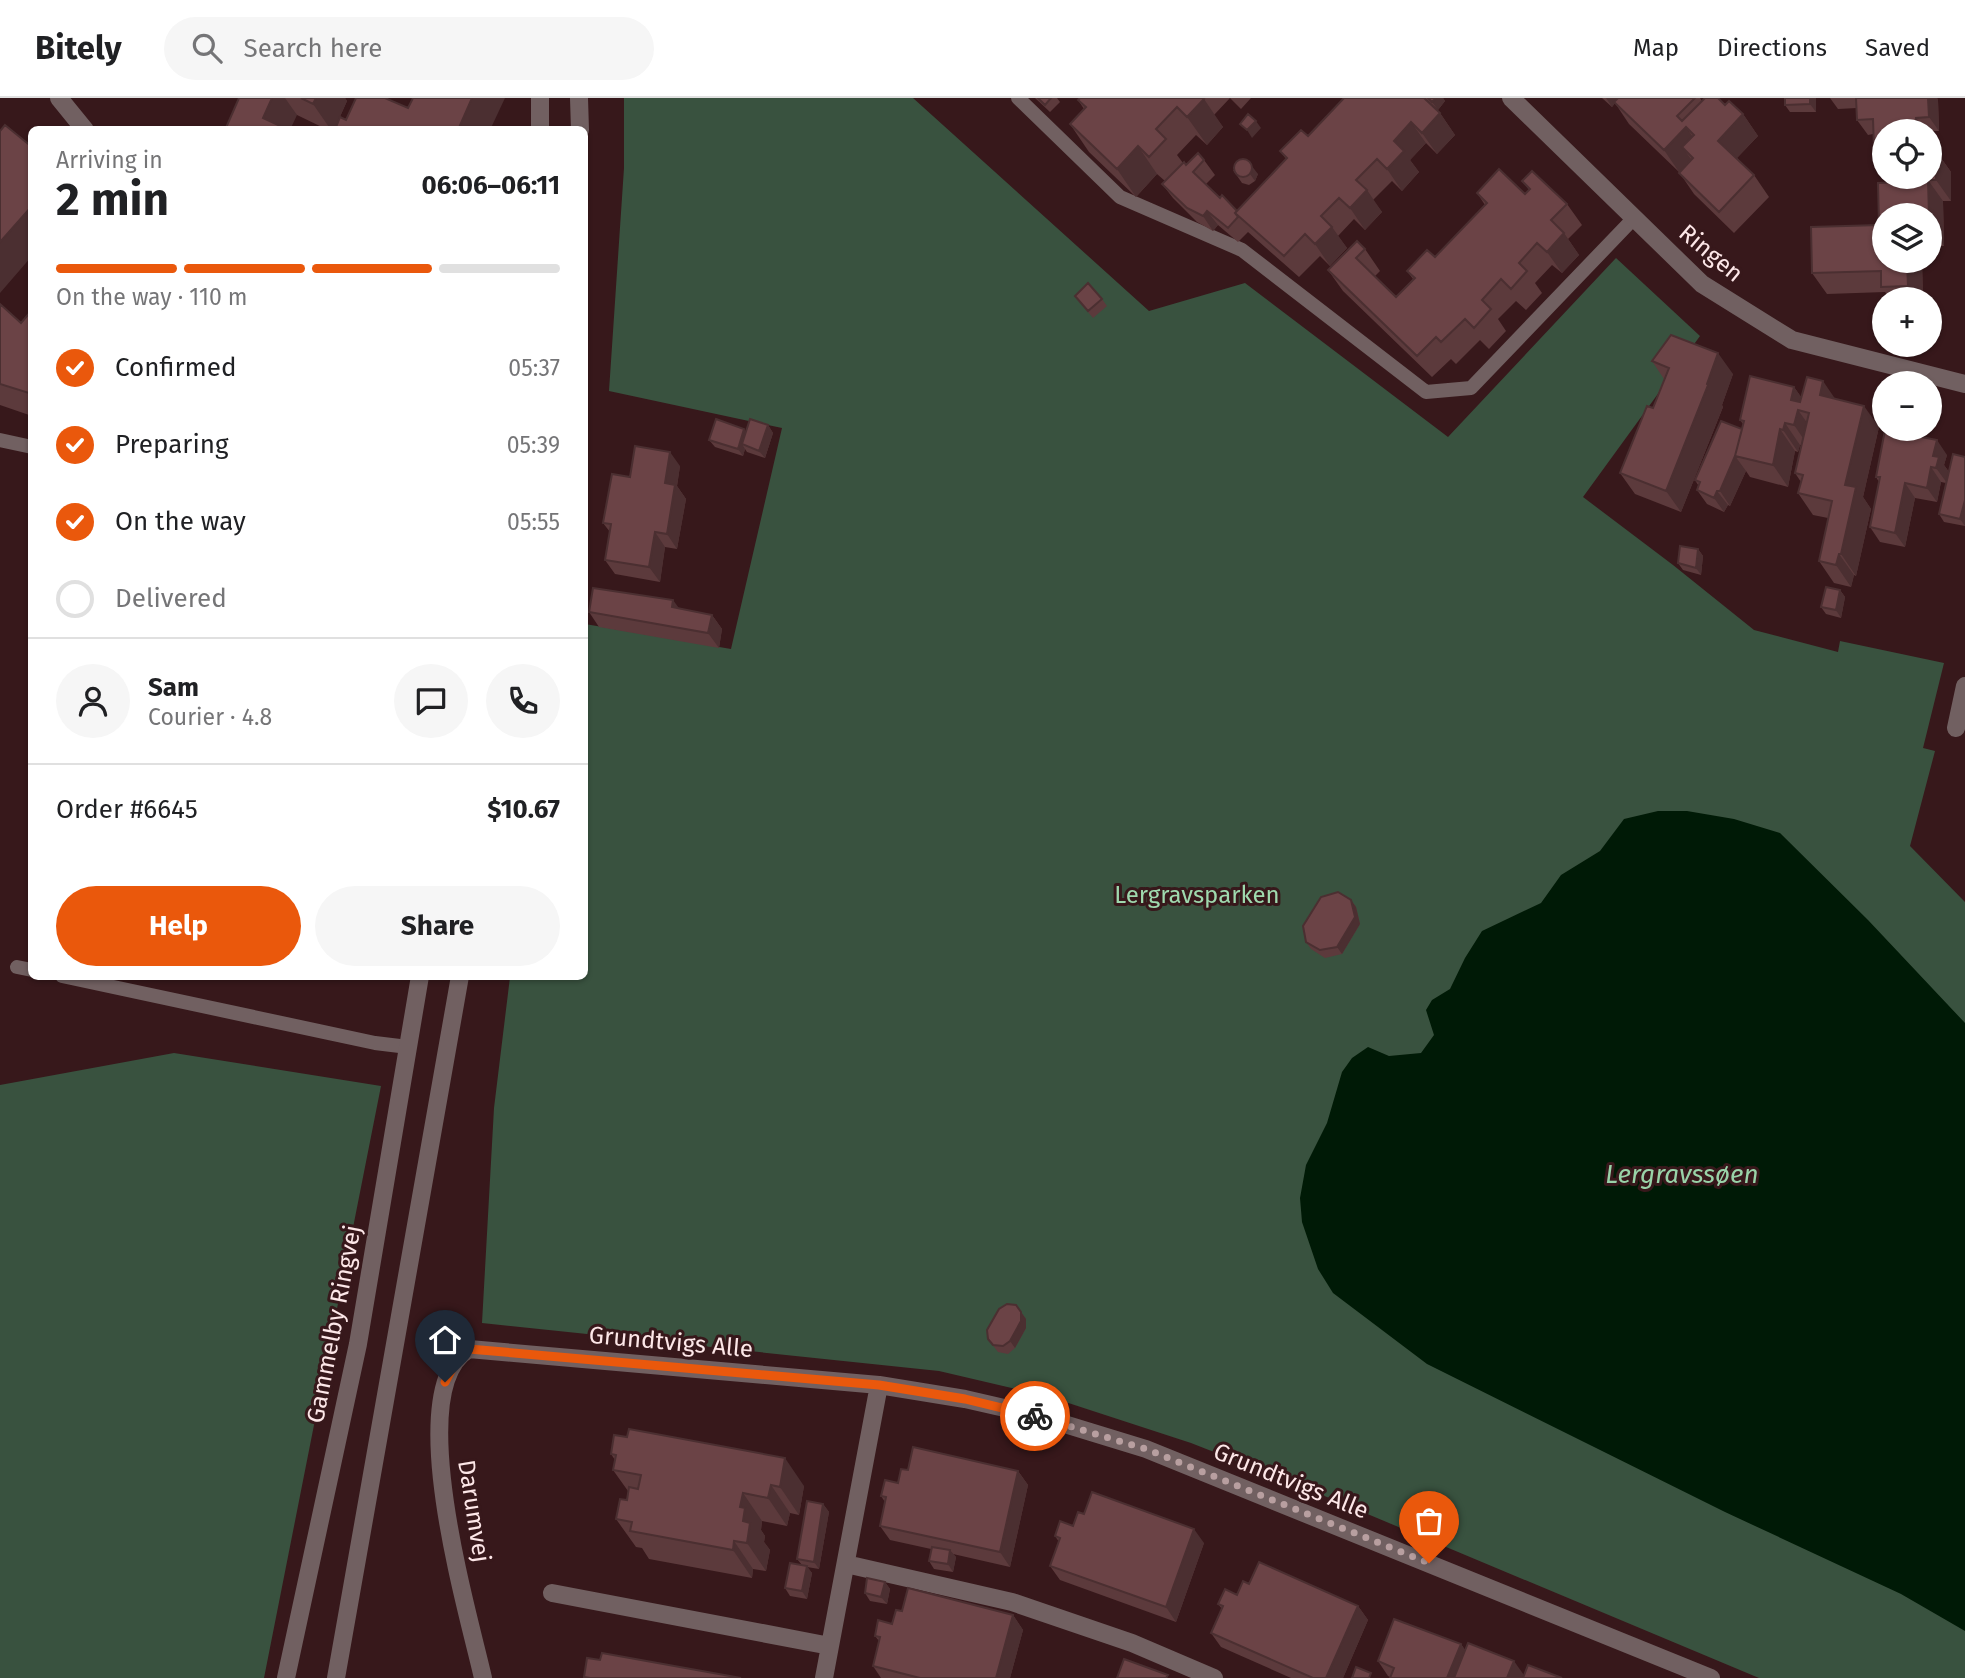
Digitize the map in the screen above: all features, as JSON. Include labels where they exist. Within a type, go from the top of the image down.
[{"type":"street","points":[[60,98],[82,126]]},
{"type":"street","points":[[540,98],[540,126]]},
{"type":"street","points":[[579,98],[580,126]]},
{"type":"street","name":"Ringen","points":[[1511,98],[1702,285],[1792,340],[1965,384]]},
{"type":"street","points":[[1956,728],[1964,694]]},
{"type":"street","name":"Gammelby Ringvej","points":[[286,1678],[358,1344],[419,980]]},
{"type":"street","points":[[336,1678],[459,980]]},
{"type":"street","name":"Grundtvigs Alle","points":[[460,1354],[469,1349],[526,1353],[879,1385],[965,1399],[1035,1415],[1146,1449],[1711,1678]]},
{"type":"street","name":"Darumvej","points":[[460,1354],[445,1382],[438,1439],[444,1512],[483,1678]]},
{"type":"street","points":[[824,1678],[879,1385]]},
{"type":"street","points":[[846,1564],[1012,1602],[1132,1643],[1214,1678]]},
{"type":"street","points":[[552,1593],[830,1646]]},
{"type":"lane","points":[[1018,98],[1120,197],[1242,250],[1426,392],[1471,388],[1634,218]]},
{"type":"lane","points":[[0,440],[28,446]]},
{"type":"lane","points":[[81,980],[375,1043],[408,1047]]},
{"type":"green space","name":"Lergravsparken","points":[[624,98],[913,98],[1149,311],[1245,283],[1448,437],[1616,258],[1700,336],[1583,497],[1754,630],[1838,652],[1840,641],[1944,663],[1923,748],[1935,751],[1910,846],[1965,902],[1965,1678],[1759,1678],[1303,1487],[1191,1443],[1050,1397],[939,1371],[482,1323],[494,1108],[510,980],[588,980],[588,625],[731,649],[782,428],[609,391],[624,168]]},
{"type":"green space","points":[[174,1053],[381,1086],[264,1678],[0,1678],[0,1085]]},
{"type":"water","name":"Lergravssøen","points":[[1658,811],[1687,811],[1734,819],[1780,833],[1868,920],[1965,1023],[1965,1631],[1901,1594],[1725,1512],[1427,1364],[1333,1293],[1318,1269],[1302,1222],[1300,1198],[1306,1165],[1327,1123],[1342,1072],[1352,1058],[1368,1047],[1389,1056],[1421,1053],[1434,1035],[1426,1010],[1432,1000],[1450,989],[1482,931],[1541,903],[1561,875],[1600,851],[1624,819]]},
{"type":"building","points":[[239,98],[272,98],[263,118],[280,126],[227,126]]},
{"type":"building","points":[[301,98],[316,98],[313,104]]},
{"type":"building","points":[[356,98],[385,98],[408,108],[413,98],[472,98],[460,126],[337,126],[340,117],[346,120]]},
{"type":"building","points":[[1038,98],[1051,98],[1045,105]]},
{"type":"building","points":[[1344,98],[1424,98],[1440,113],[1422,133],[1411,122],[1394,141],[1404,151],[1387,169],[1377,159],[1356,180],[1367,190],[1350,208],[1339,198],[1321,216],[1332,227],[1315,244],[1305,234],[1284,256],[1235,213],[1287,158],[1280,151],[1301,130],[1308,136]]},
{"type":"building","points":[[1618,98],[1695,98],[1677,116],[1682,121],[1705,98],[1718,98],[1725,105],[1729,101],[1743,114],[1718,141],[1754,175],[1719,212],[1679,173],[1693,158],[1682,147],[1694,135],[1686,127],[1664,150],[1614,102]]},
{"type":"building","points":[[1785,98],[1810,98],[1810,104],[1785,105]]},
{"type":"building","points":[[1856,98],[1928,98],[1929,117],[1857,120]]},
{"type":"building","points":[[1204,99],[1187,117],[1177,107],[1156,129],[1166,139],[1149,157],[1138,146],[1117,169],[1070,124],[1086,107],[1078,100]]},
{"type":"building","points":[[1248,114],[1256,121],[1247,130],[1240,124]]},
{"type":"building","points":[[5,125],[28,144],[28,210],[0,242],[0,131]]},
{"type":"building","points":[[1198,153],[1204,160],[1193,172],[1237,211],[1235,213],[1238,217],[1228,228],[1207,211],[1203,216],[1187,208],[1162,184],[1184,162],[1186,165]]},
{"type":"building","points":[[1243,159],[1249,162],[1252,168],[1249,174],[1243,177],[1237,174],[1234,168],[1237,162]]},
{"type":"building","points":[[1499,169],[1525,194],[1530,189],[1522,181],[1532,171],[1567,204],[1551,220],[1564,233],[1547,252],[1537,243],[1519,263],[1527,271],[1511,289],[1501,279],[1482,300],[1491,309],[1474,328],[1465,319],[1441,342],[1436,337],[1417,356],[1328,270],[1357,241],[1365,249],[1356,258],[1396,297],[1415,278],[1407,271],[1427,250],[1435,257],[1487,203],[1477,193]]},
{"type":"building","points":[[1878,189],[1928,189],[1929,203],[1878,203]]},
{"type":"building","points":[[1872,225],[1872,271],[1812,273],[1811,227]]},
{"type":"building","points":[[1881,273],[1907,273],[1908,286],[1881,287]]},
{"type":"building","points":[[1088,283],[1102,299],[1088,311],[1075,296]]},
{"type":"building","points":[[0,304],[21,323],[28,315],[28,393],[0,384]]},
{"type":"building","points":[[1671,335],[1718,353],[1666,491],[1620,473],[1647,406],[1653,408],[1669,368],[1652,361]]},
{"type":"building","points":[[1750,376],[1794,387],[1791,400],[1800,402],[1807,377],[1823,381],[1820,395],[1864,406],[1845,485],[1856,487],[1841,554],[1836,565],[1819,561],[1832,501],[1798,493],[1803,475],[1795,473],[1809,413],[1798,410],[1794,425],[1785,423],[1783,430],[1780,429],[1773,465],[1735,456],[1744,421],[1740,420]]},
{"type":"building","points":[[716,419],[744,429],[738,449],[709,440]]},
{"type":"building","points":[[750,419],[768,425],[759,451],[742,444]]},
{"type":"building","points":[[1721,421],[1742,429],[1735,456],[1720,491],[1717,491],[1714,498],[1697,490],[1700,482],[1695,480]]},
{"type":"building","points":[[1883,441],[1937,441],[1933,456],[1939,457],[1936,468],[1931,467],[1927,488],[1905,483],[1895,533],[1870,527],[1880,477],[1876,477]]},
{"type":"building","points":[[635,446],[670,452],[665,483],[675,485],[667,534],[655,532],[649,567],[605,560],[611,524],[603,523],[612,474],[630,477]]},
{"type":"building","points":[[1953,454],[1965,457],[1965,500],[1960,519],[1939,514]]},
{"type":"building","points":[[1680,546],[1698,549],[1696,568],[1678,563]]},
{"type":"building","points":[[1826,587],[1840,590],[1836,610],[1821,607]]},
{"type":"building","points":[[593,588],[673,600],[672,607],[712,615],[708,633],[589,612]]},
{"type":"building","points":[[1338,892],[1351,900],[1355,917],[1337,947],[1320,950],[1306,942],[1303,926],[1321,897]]},
{"type":"building","points":[[1007,1304],[1016,1305],[1021,1312],[1021,1321],[1010,1341],[1003,1346],[993,1345],[988,1339],[987,1330],[999,1309]]},
{"type":"building","points":[[629,1429],[785,1458],[780,1487],[771,1485],[768,1498],[743,1493],[740,1507],[745,1508],[743,1521],[750,1523],[747,1543],[734,1541],[733,1550],[630,1531],[632,1522],[616,1519],[620,1499],[627,1500],[629,1487],[638,1489],[641,1475],[613,1470],[616,1455],[611,1454],[614,1435],[627,1437]]},
{"type":"building","points":[[913,1447],[1018,1471],[1000,1552],[880,1526],[886,1497],[881,1496],[885,1480],[898,1483],[901,1469],[908,1470]]},
{"type":"building","points":[[1092,1492],[1194,1529],[1166,1607],[1050,1566],[1060,1538],[1055,1536],[1060,1521],[1073,1526],[1078,1512],[1084,1514]]},
{"type":"building","points":[[807,1501],[823,1504],[814,1562],[797,1559]]},
{"type":"building","points":[[932,1547],[950,1550],[948,1564],[929,1561]]},
{"type":"building","points":[[1259,1562],[1358,1606],[1326,1678],[1313,1678],[1211,1633],[1223,1606],[1218,1604],[1225,1589],[1237,1595],[1243,1581],[1249,1584]]},
{"type":"building","points":[[790,1563],[807,1566],[802,1591],[785,1588]]},
{"type":"building","points":[[867,1578],[885,1582],[881,1597],[865,1593]]},
{"type":"building","points":[[908,1588],[1013,1615],[996,1678],[920,1678],[873,1666],[880,1637],[875,1636],[878,1620],[892,1624],[896,1610],[902,1611]]},
{"type":"building","points":[[1394,1619],[1461,1644],[1447,1678],[1390,1678],[1394,1668],[1378,1661]]},
{"type":"building","points":[[1468,1643],[1514,1661],[1507,1678],[1454,1678]]},
{"type":"building","points":[[602,1653],[741,1678],[584,1677],[587,1658],[600,1660]]},
{"type":"building","points":[[1124,1659],[1168,1675],[1166,1678],[1117,1678]]},
{"type":"building","points":[[1528,1665],[1562,1678],[1523,1678]]},
{"type":"building","points":[[1356,1667],[1371,1673],[1369,1678],[1352,1678]]},
{"type":"way so far","points":[[1035,1416],[1146,1449],[1429,1563]]},
{"type":"route","points":[[445,1382],[460,1354],[469,1349],[879,1385],[965,1399],[1035,1416]]}]
